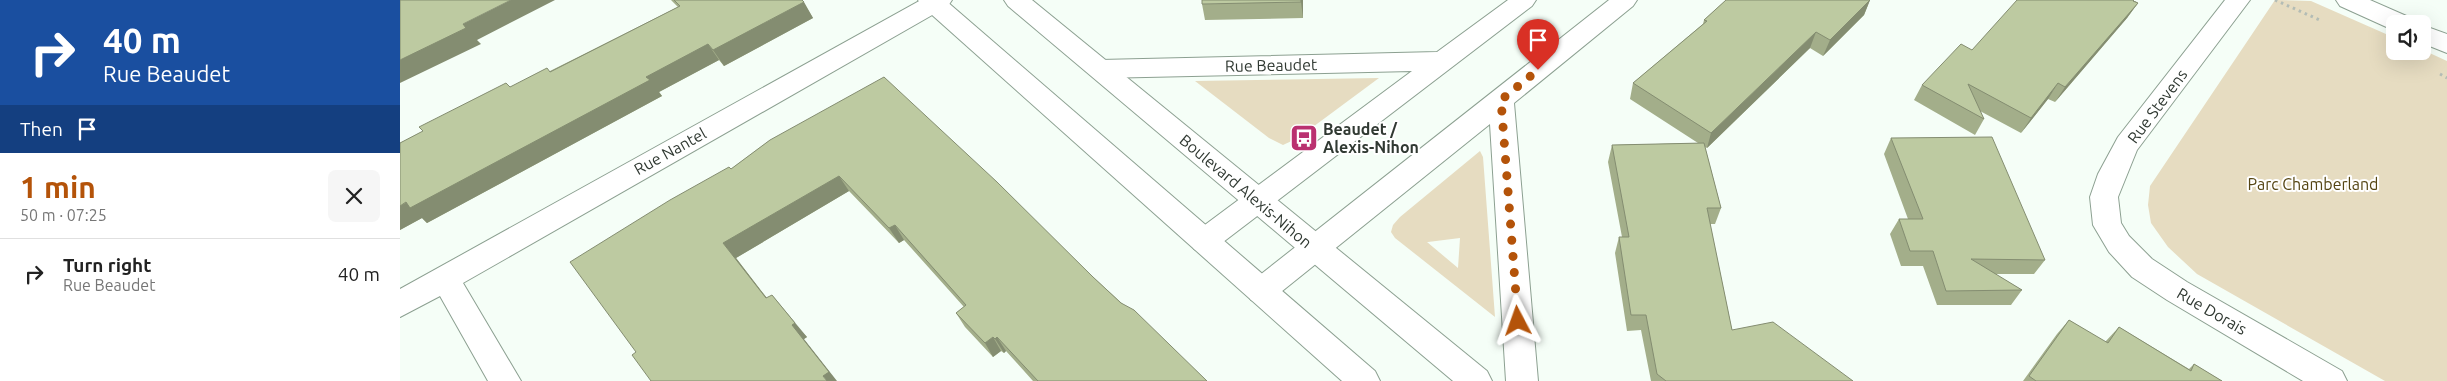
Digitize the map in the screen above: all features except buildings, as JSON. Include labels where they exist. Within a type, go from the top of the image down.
[{"type":"street","name":"Boulevard Alexis-Nihon","points":[[1016,0],[1476,381]]},
{"type":"street","points":[[1204,242],[1524,0]]},
{"type":"street","points":[[1261,291],[1316,249],[1624,0]]},
{"type":"street","name":"Rue Stevens","points":[[2107,224],[2104,197],[2112,174],[2128,144],[2238,0]]},
{"type":"street","points":[[2348,0],[2386,17]]},
{"type":"street","points":[[935,1],[1204,242],[1364,381]]},
{"type":"street","name":"Rue Nantel","points":[[400,304],[935,1]]},
{"type":"street","points":[[2431,37],[2447,44]]},
{"type":"street","name":"Rue Beaudet","points":[[1100,69],[1443,61]]},
{"type":"street","points":[[1501,100],[1522,381]]},
{"type":"street","name":"Rue Dorais","points":[[2107,224],[2119,244],[2142,268],[2177,291],[2331,381]]},
{"type":"street","points":[[445,279],[505,381]]},
{"type":"green space","name":"Parc Chamberland","points":[[2275,0],[2311,1],[2386,34],[2386,60],[2431,60],[2431,54],[2447,61],[2447,381],[2385,381],[2197,274],[2168,247],[2151,223],[2148,205],[2150,186]]},
{"type":"green space","points":[[1379,78],[1298,138],[1283,145],[1269,138],[1195,81]]},
{"type":"green space","points":[[1480,151],[1483,157],[1495,317],[1395,238],[1391,232],[1393,225],[1400,217]],"holes":[[[1460,238],[1458,268],[1427,242]]]},
{"type":"place","name":"Beaudet / Alexis-Nihon","points":[[1304,138]]},
{"type":"route","points":[[1518,321],[1501,100],[1538,70]]}]
